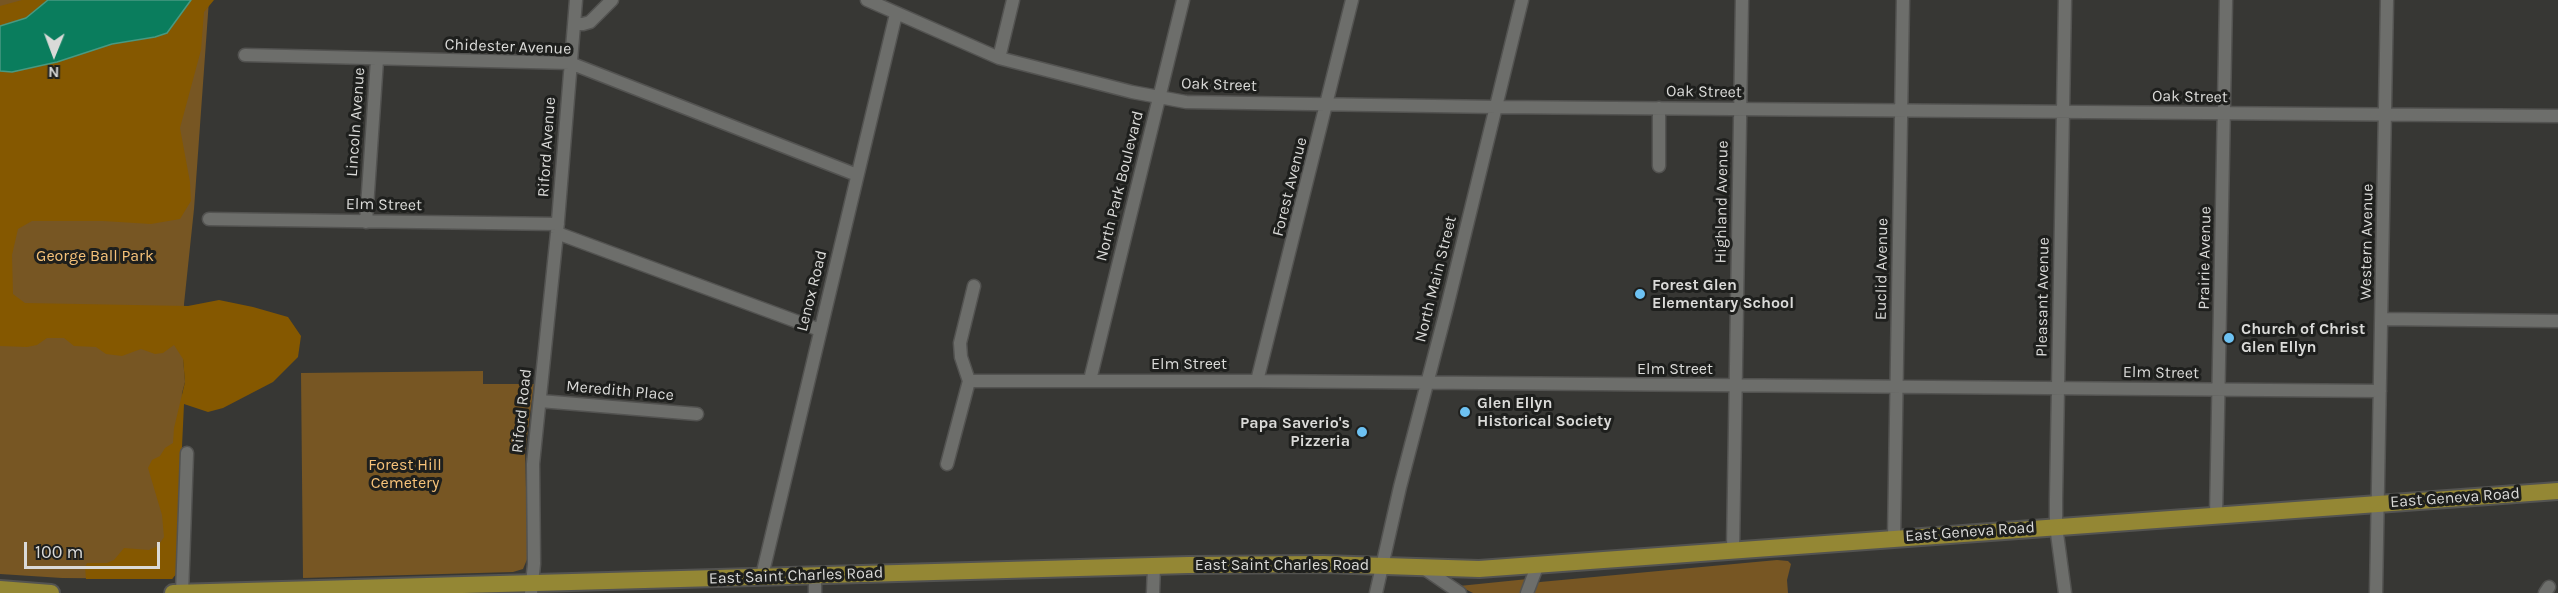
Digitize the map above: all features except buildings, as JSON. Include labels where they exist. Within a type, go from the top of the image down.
[{"type":"main road","name":"East Geneva Road","points":[[1383,565],[1479,569],[2558,491]]},
{"type":"main road","name":"East Saint Charles Road","points":[[173,593],[532,588],[762,576],[1154,566],[1383,565]]},
{"type":"main road","points":[[0,589],[51,593]]},
{"type":"street","points":[[570,63],[576,0]]},
{"type":"street","points":[[574,24],[590,22],[612,0]]},
{"type":"street","name":"Oak Street","points":[[867,0],[999,58],[1186,102],[1496,108],[2558,116]]},
{"type":"street","points":[[999,58],[1013,0]]},
{"type":"street","name":"North Park Boulevard","points":[[1090,380],[1183,0]]},
{"type":"street","name":"Forest Avenue","points":[[1257,381],[1352,0]]},
{"type":"street","name":"North Main Street","points":[[1376,593],[1522,0]]},
{"type":"street","name":"Highland Avenue","points":[[1733,549],[1742,0]]},
{"type":"street","name":"Euclid Avenue","points":[[1894,538],[1903,0]]},
{"type":"street","name":"Pleasant Avenue","points":[[2064,0],[2056,526],[2066,593]]},
{"type":"street","name":"Prairie Avenue","points":[[2216,516],[2226,0]]},
{"type":"street","name":"Western Avenue","points":[[2376,593],[2387,0]]},
{"type":"street","name":"Lenox Road","points":[[762,576],[896,14]]},
{"type":"street","name":"Chidester Avenue","points":[[245,55],[570,63],[857,175]]},
{"type":"street","name":"Lincoln Avenue","points":[[366,222],[377,60]]},
{"type":"street","name":"Riford Avenue","points":[[557,229],[570,63]]},
{"type":"street","points":[[1659,108],[1659,166]]},
{"type":"street","name":"Elm Street","points":[[209,219],[557,229],[820,330]]},
{"type":"street","name":"Riford Road","points":[[532,588],[533,464],[557,229]]},
{"type":"street","points":[[947,464],[969,381],[961,357],[960,343],[974,286]]},
{"type":"street","points":[[2382,319],[2558,321]]},
{"type":"street","name":"Elm Street","points":[[969,381],[1257,381],[2380,391]]},
{"type":"street","name":"Meredith Place","points":[[540,401],[697,414]]},
{"type":"street","points":[[182,593],[187,453]]},
{"type":"street","points":[[1527,593],[1538,564]]},
{"type":"street","points":[[1153,593],[1154,566]]},
{"type":"street","points":[[1422,567],[1460,593]]},
{"type":"street","points":[[815,575],[815,593]]},
{"type":"green space","name":"George Ball Park","points":[[0,0],[209,0],[194,209],[184,304],[185,382],[182,393],[177,564],[176,574],[172,579],[62,578],[0,574]]},
{"type":"green space","name":"Forest Hill Cemetery","points":[[483,371],[483,384],[534,384],[525,452],[528,557],[523,569],[513,572],[303,578],[301,373]]},
{"type":"green space","points":[[1777,560],[1788,561],[1791,564],[1787,580],[1788,593],[1532,593],[1537,583],[1540,582]]},
{"type":"green space","points":[[1528,579],[1523,593],[1473,593],[1459,586]]},
{"type":"shaded area","points":[[22,0],[48,0],[26,18],[0,26],[0,6]]},
{"type":"shaded area","points":[[48,0],[191,0],[167,33],[112,44],[57,62],[12,72],[0,71],[0,26],[26,18]]},
{"type":"shaded area","points":[[191,0],[214,0],[204,12],[201,50],[180,128],[190,182],[191,201],[180,219],[151,224],[32,221],[18,229],[12,255],[13,294],[25,303],[188,306],[219,300],[253,307],[288,317],[301,336],[298,357],[273,382],[223,408],[208,412],[184,404],[176,574],[172,579],[86,579],[87,563],[107,563],[114,560],[124,548],[149,550],[158,546],[164,537],[162,515],[148,468],[152,460],[160,456],[165,448],[173,443],[174,428],[185,382],[183,359],[174,345],[163,353],[155,354],[141,349],[122,356],[106,354],[96,347],[74,346],[64,338],[47,338],[37,345],[27,347],[0,346],[0,71],[12,72],[57,62],[112,44],[167,33]]},
{"type":"place","name":"Forest Glen Elementary School","points":[[1640,294]]},
{"type":"place","name":"Church of Christ Glen Ellyn","points":[[2229,338]]},
{"type":"place","name":"Glen Ellyn Historical Society","points":[[1465,412]]},
{"type":"place","name":"Papa Saverio's Pizzeria","points":[[1362,432]]}]
